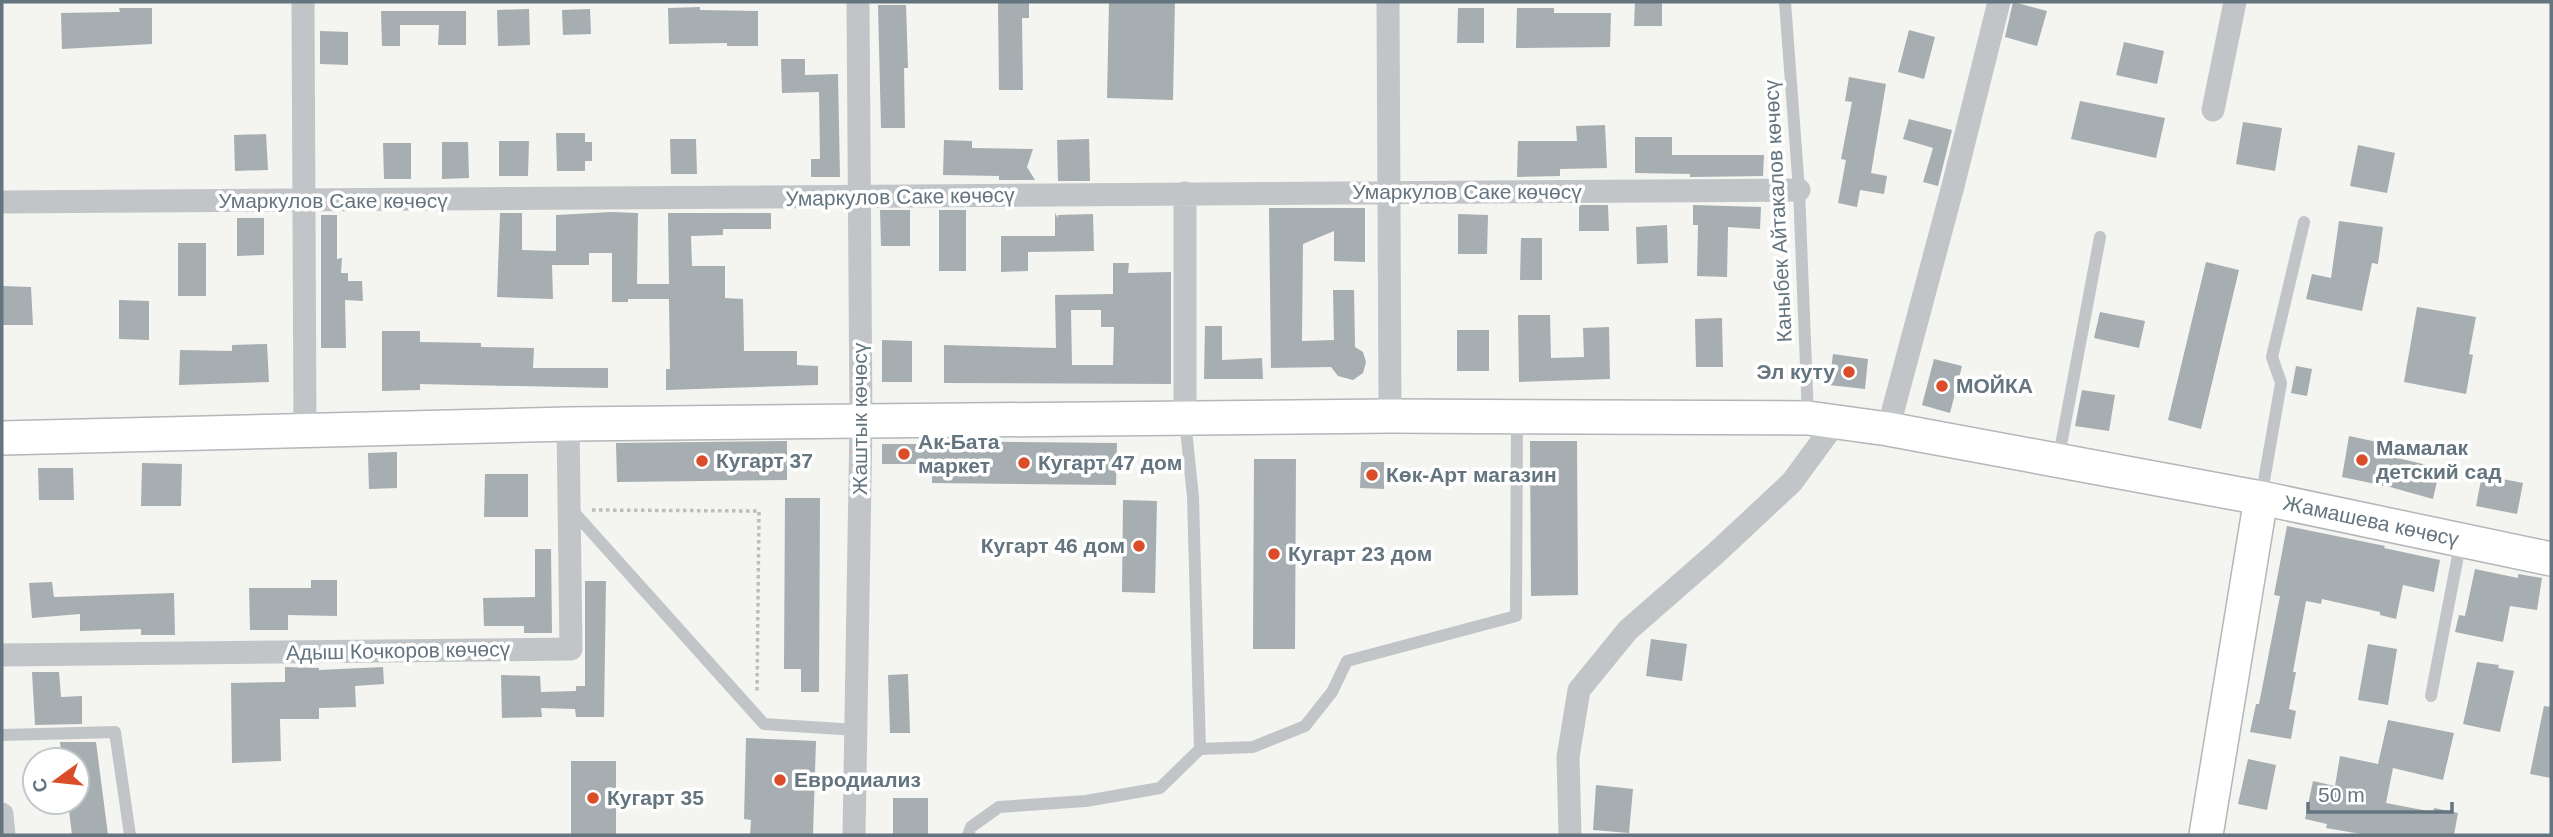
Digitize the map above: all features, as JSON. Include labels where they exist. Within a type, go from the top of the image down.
[{"type":"main road","points":[[2,438],[568,424],[1390,416],[1822,420],[1888,429],[2261,498],[2206,835]]},
{"type":"main road","name":"Жамашева көчөсү","points":[[2261,498],[2551,559]]},
{"type":"street","points":[[303,2],[305,430]]},
{"type":"street","name":"Жаштык көчөсү","points":[[854,835],[860,422],[858,2]]},
{"type":"street","points":[[1388,2],[1390,416]]},
{"type":"street","points":[[1888,429],[1950,200],[1999,2]]},
{"type":"street","points":[[2213,110],[2235,2]]},
{"type":"street","name":"Умаркулов Саке көчөсү","points":[[2,202],[1799,190]]},
{"type":"street","points":[[1185,193],[1185,419]]},
{"type":"street","points":[[1570,835],[1568,757],[1578,690],[1628,630],[1715,554],[1791,482],[1822,420]]},
{"type":"street","name":"Адыш Кочкоров көчөсү","points":[[2,654],[570,649],[568,424]]},
{"type":"street","points":[[2,814],[4,835]]},
{"type":"lane","name":"Каныбек Айтакалов көчөсү","points":[[1785,2],[1799,190],[1822,420]]},
{"type":"lane","name":"Жамашева көчөсү","points":[[2261,498],[2281,383],[2272,356],[2304,222]]},
{"type":"lane","points":[[2058,461],[2100,237]]},
{"type":"lane","points":[[968,835],[971,827],[999,807],[1086,801],[1160,788],[1200,749],[1253,747],[1305,726],[1332,692],[1347,661],[1516,616],[1517,417]]},
{"type":"lane","points":[[1185,419],[1193,497],[1200,749]]},
{"type":"lane","points":[[570,509],[764,724],[856,730]]},
{"type":"lane","points":[[2431,696],[2461,540]]},
{"type":"lane","points":[[2,735],[115,732],[130,835]]},
{"type":"path","points":[[570,509],[760,511],[756,716]]},
{"type":"building","points":[[998,2],[1029,2],[1029,18],[1022,18],[1023,90],[999,90]]},
{"type":"building","points":[[1109,2],[1175,2],[1173,100],[1107,98]]},
{"type":"building","points":[[1635,2],[1662,2],[1662,26],[1634,26]]},
{"type":"building","points":[[2013,2],[2047,11],[2037,46],[2005,37]]},
{"type":"building","points":[[878,5],[906,5],[908,68],[904,68],[905,128],[881,128]]},
{"type":"building","points":[[700,7],[700,10],[758,11],[758,46],[727,46],[727,43],[669,44],[668,8]]},
{"type":"building","points":[[119,8],[152,8],[152,44],[62,49],[61,13],[120,12]]},
{"type":"building","points":[[1458,8],[1484,8],[1484,43],[1457,43]]},
{"type":"building","points":[[1517,8],[1554,8],[1554,13],[1611,13],[1610,47],[1516,48]]},
{"type":"building","points":[[529,9],[530,45],[498,46],[497,10]]},
{"type":"building","points":[[590,9],[591,34],[563,35],[562,10]]},
{"type":"building","points":[[381,11],[466,11],[466,45],[438,45],[439,25],[400,25],[400,46],[382,46]]},
{"type":"building","points":[[1909,30],[1935,37],[1924,79],[1898,72]]},
{"type":"building","points":[[320,31],[348,32],[348,65],[320,64]]},
{"type":"building","points":[[2124,42],[2164,51],[2157,84],[2116,75]]},
{"type":"building","points":[[781,59],[805,59],[805,75],[838,74],[840,177],[811,177],[811,159],[820,159],[819,92],[782,93]]},
{"type":"building","points":[[1849,77],[1886,84],[1871,173],[1887,176],[1884,194],[1860,190],[1857,207],[1838,203],[1846,160],[1841,159],[1852,102],[1845,101]]},
{"type":"building","points":[[2080,101],[2165,118],[2156,158],[2071,139]]},
{"type":"building","points":[[1909,119],[1952,130],[1938,186],[1923,182],[1933,148],[1903,139]]},
{"type":"building","points":[[2243,122],[2282,128],[2275,171],[2236,164]]},
{"type":"building","points":[[1605,125],[1607,168],[1560,169],[1560,176],[1517,177],[1518,141],[1577,141],[1576,126]]},
{"type":"building","points":[[556,133],[585,133],[585,142],[592,142],[592,161],[585,161],[585,171],[557,171]]},
{"type":"building","points":[[266,134],[268,170],[235,171],[234,135]]},
{"type":"building","points":[[1635,137],[1672,137],[1672,155],[1764,155],[1763,176],[1690,177],[1690,174],[1635,173]]},
{"type":"building","points":[[670,139],[696,139],[697,174],[671,174]]},
{"type":"building","points":[[1089,139],[1090,181],[1058,181],[1057,140]]},
{"type":"building","points":[[944,140],[972,141],[972,148],[1033,149],[1027,167],[1035,180],[943,175]]},
{"type":"building","points":[[499,141],[529,141],[528,176],[499,176]]},
{"type":"building","points":[[442,142],[468,142],[469,178],[442,179]]},
{"type":"building","points":[[383,143],[411,143],[411,179],[384,179]]},
{"type":"building","points":[[2358,145],[2395,153],[2387,193],[2350,186]]},
{"type":"building","points":[[1579,205],[1608,205],[1609,231],[1579,231]]},
{"type":"building","points":[[1693,205],[1761,207],[1760,229],[1728,227],[1727,277],[1697,276],[1698,225],[1693,225]]},
{"type":"building","points":[[1269,208],[1365,208],[1365,262],[1334,261],[1334,231],[1303,244],[1302,341],[1334,340],[1333,290],[1354,290],[1355,347],[1363,352],[1366,362],[1363,373],[1353,380],[1338,376],[1331,367],[1271,368]]},
{"type":"building","points":[[880,210],[910,210],[910,246],[881,246]]},
{"type":"building","points":[[939,210],[966,210],[966,271],[939,271]]},
{"type":"building","points":[[500,213],[522,213],[522,250],[556,251],[556,215],[638,213],[637,284],[669,284],[668,213],[771,213],[771,229],[723,229],[723,235],[691,236],[692,266],[725,266],[725,298],[743,299],[744,351],[797,351],[797,365],[818,366],[818,385],[666,390],[666,369],[670,369],[669,299],[628,299],[628,302],[612,302],[612,253],[589,253],[589,265],[552,265],[553,299],[497,297]]},
{"type":"building","points":[[1055,213],[1058,218],[1058,215],[1093,214],[1094,251],[1028,252],[1028,271],[1001,272],[1001,236],[1055,236]]},
{"type":"building","points":[[1458,214],[1488,215],[1487,254],[1458,254]]},
{"type":"building","points":[[321,215],[337,215],[337,259],[342,258],[341,273],[348,273],[348,281],[362,281],[363,301],[345,300],[346,348],[321,348]]},
{"type":"building","points":[[237,218],[264,218],[264,255],[237,256]]},
{"type":"building","points":[[2339,221],[2383,227],[2378,264],[2372,263],[2362,311],[2306,299],[2312,274],[2331,278]]},
{"type":"building","points":[[1667,225],[1668,263],[1637,264],[1636,227]]},
{"type":"building","points":[[1521,238],[1542,238],[1542,280],[1520,280]]},
{"type":"building","points":[[178,243],[206,243],[206,296],[178,296]]},
{"type":"building","points":[[2206,262],[2239,270],[2201,429],[2168,420]]},
{"type":"building","points":[[1113,263],[1129,263],[1128,273],[1171,272],[1171,384],[944,383],[944,345],[1056,348],[1055,295],[1113,294]],"holes":[[[1071,310],[1101,310],[1101,327],[1114,327],[1113,365],[1072,365]]]},
{"type":"building","points":[[2,286],[31,287],[33,325],[2,325]]},
{"type":"building","points":[[119,300],[149,301],[149,340],[119,339]]},
{"type":"building","points":[[2417,307],[2476,317],[2469,354],[2473,355],[2466,394],[2404,382]]},
{"type":"building","points":[[2100,312],[2145,321],[2139,348],[2094,338]]},
{"type":"building","points":[[1518,315],[1550,315],[1551,358],[1584,357],[1583,328],[1609,327],[1610,379],[1519,382]]},
{"type":"building","points":[[1722,318],[1723,367],[1696,367],[1695,319]]},
{"type":"building","points":[[1205,326],[1222,326],[1222,360],[1262,358],[1263,379],[1204,379]]},
{"type":"building","points":[[1457,330],[1489,330],[1489,371],[1457,371]]},
{"type":"building","points":[[382,331],[420,331],[420,342],[481,343],[481,347],[534,348],[533,368],[608,368],[608,388],[420,384],[420,390],[382,391]]},
{"type":"building","points":[[882,340],[912,341],[912,382],[882,382]]},
{"type":"building","points":[[267,344],[269,382],[179,385],[180,350],[232,351],[232,345]]},
{"type":"building","name":"Эл куту","points":[[1833,354],[1868,359],[1865,389],[1829,385]]},
{"type":"building","name":"МОЙКА","points":[[1934,359],[1962,366],[1950,413],[1922,405]]},
{"type":"building","points":[[2296,366],[2312,369],[2307,396],[2291,393]]},
{"type":"building","points":[[2082,390],[2115,395],[2109,431],[2075,426]]},
{"type":"building","points":[[2349,436],[2382,443],[2380,454],[2440,468],[2433,499],[2342,477]]},
{"type":"building","name":"Кугарт 37","points":[[787,441],[787,480],[617,482],[616,443]]},
{"type":"building","name":"Кугарт 47 дом","points":[[932,441],[1117,443],[1116,485],[932,483],[932,464],[882,464],[882,444],[932,444]]},
{"type":"building","points":[[1530,441],[1577,441],[1578,595],[1531,596]]},
{"type":"building","points":[[397,452],[397,488],[369,489],[368,453]]},
{"type":"building","name":"Кугарт 23 дом","points":[[1254,459],[1296,459],[1295,649],[1253,649]]},
{"type":"building","name":"Көк-Арт магазин","points":[[1361,462],[1384,462],[1384,489],[1360,488]]},
{"type":"building","points":[[142,463],[182,464],[181,506],[141,506]]},
{"type":"building","points":[[38,468],[73,468],[74,500],[39,500]]},
{"type":"building","points":[[485,474],[528,474],[528,517],[484,517]]},
{"type":"building","points":[[2482,475],[2523,483],[2517,514],[2476,506]]},
{"type":"building","name":"Кугарт 37","points":[[785,498],[820,498],[819,692],[801,692],[801,669],[784,669]]},
{"type":"building","name":"Кугарт 46 дом","points":[[1123,500],[1157,501],[1155,593],[1122,592]]},
{"type":"building","points":[[2287,526],[2440,560],[2434,592],[2403,585],[2396,619],[2380,615],[2380,612],[2322,599],[2321,604],[2306,601],[2293,672],[2296,672],[2289,709],[2296,711],[2291,739],[2250,732],[2256,704],[2259,704],[2280,596],[2274,595]]},
{"type":"building","points":[[535,549],[551,549],[552,633],[524,633],[524,626],[484,626],[483,598],[535,597]]},
{"type":"building","points":[[2475,569],[2518,578],[2518,574],[2542,578],[2537,610],[2510,606],[2503,642],[2455,632],[2459,615],[2465,616]]},
{"type":"building","points":[[311,580],[337,580],[337,616],[288,615],[288,630],[250,630],[249,588],[311,588]]},
{"type":"building","points":[[585,581],[606,581],[604,717],[576,717],[575,709],[541,708],[542,717],[502,718],[501,675],[540,676],[541,692],[576,691],[576,686],[585,686]]},
{"type":"building","points":[[52,582],[54,597],[174,593],[175,635],[141,635],[141,629],[80,631],[80,614],[32,618],[29,583]]},
{"type":"building","points":[[1651,639],[1687,644],[1682,681],[1646,676]]},
{"type":"building","points":[[2368,644],[2397,649],[2388,705],[2358,700]]},
{"type":"building","points":[[2477,662],[2499,665],[2498,668],[2514,671],[2500,732],[2463,724]]},
{"type":"building","points":[[285,667],[319,670],[383,667],[384,684],[355,686],[356,707],[319,708],[319,719],[280,719],[281,761],[232,763],[231,683],[285,682]]},
{"type":"building","points":[[32,672],[59,672],[61,697],[82,696],[82,724],[35,725]]},
{"type":"building","points":[[908,674],[910,733],[890,733],[888,675]]},
{"type":"building","points":[[2544,706],[2551,707],[2551,778],[2530,774]]},
{"type":"building","points":[[2388,720],[2454,733],[2443,780],[2393,768],[2386,803],[2433,812],[2434,808],[2458,813],[2454,835],[2367,835],[2326,828],[2327,824],[2305,819],[2313,781],[2335,786],[2340,756],[2378,764]]},
{"type":"building","name":"Евродиализ","points":[[746,738],[816,741],[813,835],[750,835],[751,820],[744,819]]},
{"type":"building","points":[[60,742],[96,742],[108,835],[72,835],[70,816],[91,816],[91,746],[60,746]]},
{"type":"building","points":[[2248,759],[2276,765],[2267,810],[2238,804]]},
{"type":"building","name":"Кугарт 35","points":[[571,761],[616,761],[616,835],[571,835]]},
{"type":"building","points":[[1596,785],[1633,789],[1629,833],[1593,830]]},
{"type":"building","points":[[893,798],[928,798],[928,835],[893,835]]},
{"type":"place","name":"Эл куту","points":[[1849,372]]},
{"type":"place","name":"МОЙКА","points":[[1942,386]]},
{"type":"place","name":"Ак-Бата маркет","points":[[904,454]]},
{"type":"place","name":"Мамалак детский сад","points":[[2362,460]]},
{"type":"place","name":"Кугарт 37","points":[[702,461]]},
{"type":"place","name":"Кугарт 47 дом","points":[[1024,463]]},
{"type":"place","name":"Көк-Арт магазин","points":[[1372,475]]},
{"type":"place","name":"Кугарт 46 дом","points":[[1139,546]]},
{"type":"place","name":"Кугарт 23 дом","points":[[1274,554]]},
{"type":"place","name":"Евродиализ","points":[[780,780]]},
{"type":"place","name":"Кугарт 35","points":[[593,798]]}]
